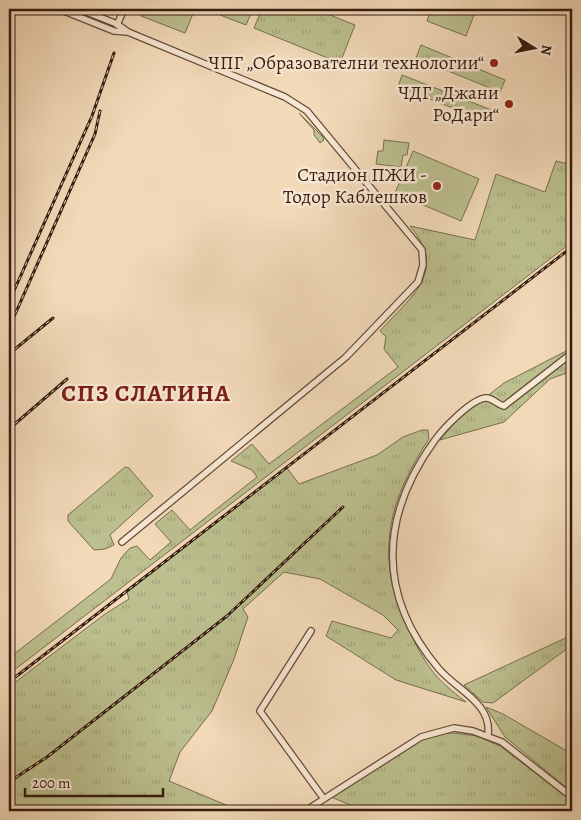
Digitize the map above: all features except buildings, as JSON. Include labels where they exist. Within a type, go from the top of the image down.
[{"type":"street","points":[[59,9],[114,31],[128,32]]},
{"type":"street","points":[[80,9],[117,24],[128,32],[285,97],[307,112],[422,250],[424,265],[418,282],[346,357],[122,542]]},
{"type":"street","points":[[114,31],[124,9]]},
{"type":"street","points":[[488,735],[489,724],[483,710],[440,670],[423,647],[406,617],[396,585],[391,556],[395,529],[408,482],[419,463],[446,428],[480,399],[488,398],[504,406],[572,353]]},
{"type":"street","points":[[311,630],[260,711],[324,799]]},
{"type":"street","points":[[305,811],[421,737],[454,728],[488,735],[502,742],[572,797]]},
{"type":"green space","points":[[144,9],[195,9],[185,33],[141,16]]},
{"type":"green space","points":[[222,9],[253,9],[246,25],[220,15]]},
{"type":"green space","points":[[262,9],[315,9],[355,25],[340,63],[254,28]]},
{"type":"green space","points":[[431,9],[457,9],[474,15],[466,36],[427,21]]},
{"type":"green space","points":[[421,45],[505,80],[500,92],[416,58]]},
{"type":"green space","points":[[402,75],[494,111],[490,122],[398,87]]},
{"type":"green space","points":[[299,113],[324,140],[320,143],[314,135],[314,130]]},
{"type":"green space","points":[[384,140],[409,143],[407,155],[403,155],[401,167],[376,164],[378,151],[383,151]]},
{"type":"green space","name":"Стадион ПЖИ - Тодор Каблешков","points":[[413,151],[479,179],[461,221],[395,193]]},
{"type":"green space","points":[[556,161],[572,165],[572,242],[9,674],[9,658],[111,579],[121,558],[130,548],[137,546],[150,560],[171,542],[155,524],[172,510],[190,530],[257,477],[252,470],[231,461],[252,444],[269,464],[398,367],[384,349],[386,337],[380,331],[413,295],[421,283],[426,270],[426,257],[421,242],[410,226],[475,240],[496,174],[545,192]]},
{"type":"green space","points":[[572,348],[572,371],[550,379],[504,422],[440,440],[458,419],[504,383]]},
{"type":"green space","points":[[422,430],[428,430],[429,439],[402,487],[394,511],[389,559],[392,583],[399,609],[423,657],[434,673],[466,702],[396,680],[326,636],[332,621],[391,638],[398,630],[383,615],[320,579],[284,572],[243,609],[248,617],[234,659],[212,711],[180,752],[169,781],[226,805],[224,811],[143,811],[120,808],[119,811],[9,811],[9,687],[105,614],[129,599],[127,592],[287,468],[299,484],[377,455],[403,437]]},
{"type":"green space","points":[[125,467],[129,468],[153,496],[110,535],[114,545],[105,549],[94,550],[68,521],[68,515]]},
{"type":"green space","points":[[572,635],[572,645],[493,703],[483,702],[464,685]]},
{"type":"green space","points":[[486,707],[503,714],[572,754],[572,792],[505,737]]},
{"type":"green space","points":[[453,733],[477,736],[500,746],[572,801],[572,811],[365,811],[331,797],[422,740],[438,734]]},
{"type":"railway","points":[[9,302],[92,116],[114,53]]},
{"type":"railway","points":[[9,328],[95,134],[100,111]]},
{"type":"railway","points":[[9,682],[572,247]]},
{"type":"railway","points":[[9,354],[53,318]]},
{"type":"railway","points":[[9,429],[67,379]]},
{"type":"railway","points":[[9,782],[47,757],[227,616],[343,507]]},
{"type":"place","name":"ЧПГ „Образователни технологии“","points":[[494,63]]},
{"type":"place","name":"ЧДГ „Джани РоДари“","points":[[509,104]]},
{"type":"place","name":"Стадион ПЖИ - Тодор Каблешков","points":[[437,186]]},
{"type":"district","name":"СПЗ СЛАТИНА","points":[[146,393]]}]
